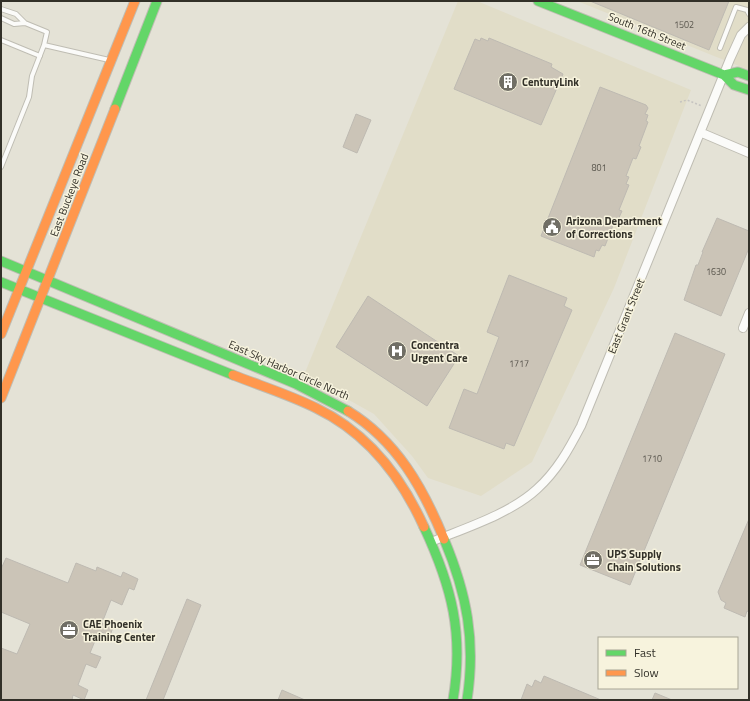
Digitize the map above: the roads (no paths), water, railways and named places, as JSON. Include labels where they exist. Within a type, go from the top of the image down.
[{"type":"street","name":"East Buckeye Road","points":[[1,398],[48,280],[120,64],[135,1]]},
{"type":"street","name":"East Buckeye Road","points":[[1,334],[26,272],[120,64],[157,1]]},
{"type":"street","name":"South 16th Street","points":[[538,1],[724,75],[734,85],[749,90]]},
{"type":"street","name":"East Grant Street","points":[[431,542],[509,508],[526,498],[551,474],[565,456],[581,426],[741,35],[749,27]]},
{"type":"street","name":"South 16th Street","points":[[724,75],[738,72],[749,76]]},
{"type":"street","points":[[702,133],[749,153]]},
{"type":"street","name":"East Sky Harbor Circle North","points":[[1,261],[311,391],[351,412],[389,444],[408,467],[425,494],[466,597],[472,642],[472,665],[467,700]]},
{"type":"street","points":[[1,282],[153,344],[302,401],[338,419],[368,443],[394,471],[408,494],[431,542],[446,579],[454,604],[458,629],[459,657],[453,700]]},
{"type":"street","points":[[746,330],[749,313]]},
{"type":"street","points":[[454,604],[461,613],[467,635],[472,642]]},
{"type":"lane","points":[[720,48],[736,7],[747,10],[749,14]]},
{"type":"lane","points":[[1,9],[16,14],[25,23],[47,32],[32,76],[30,97],[1,167]]},
{"type":"lane","points":[[1,18],[14,24],[25,23]]},
{"type":"lane","points":[[1,40],[40,56]]},
{"type":"lane","points":[[44,44],[120,64]]},
{"type":"place","name":"CenturyLink","points":[[508,82]]},
{"type":"place","name":"Arizona Department of Corrections","points":[[552,227]]},
{"type":"place","name":"Concentra Urgent Care","points":[[397,351]]},
{"type":"place","name":"UPS Supply Chain Solutions","points":[[593,560]]},
{"type":"place","name":"CAE Phoenix Training Center","points":[[69,630]]}]
